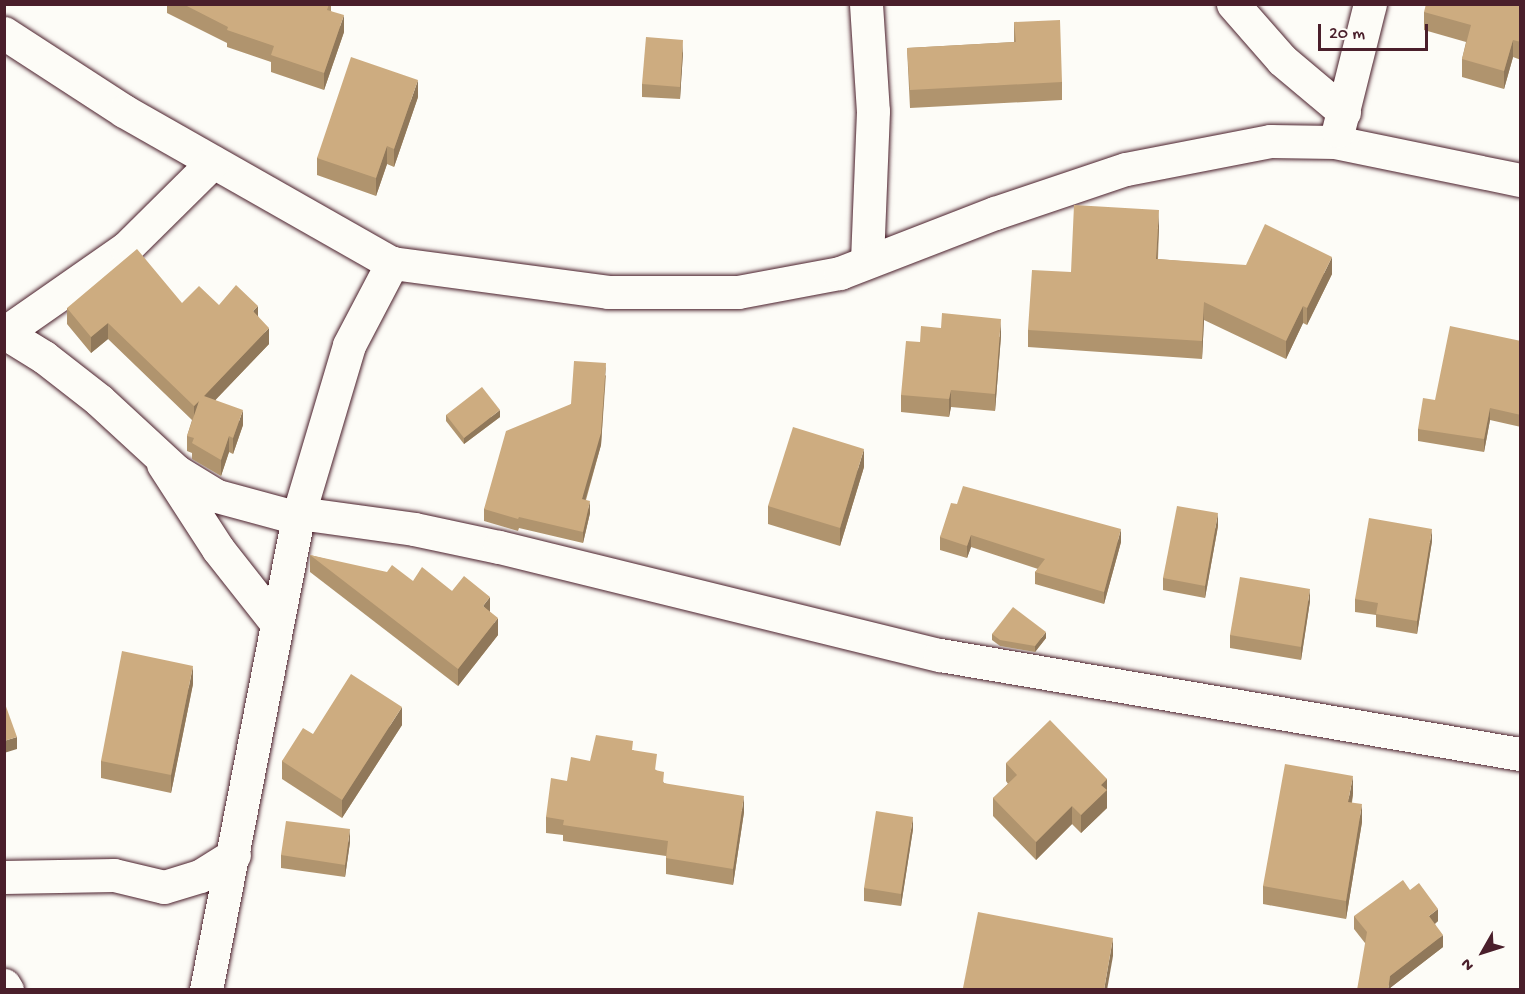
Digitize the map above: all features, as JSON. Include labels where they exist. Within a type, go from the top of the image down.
[{"type":"street","points":[[866,4],[873,111],[867,262]]},
{"type":"street","points":[[1233,4],[1340,127]]},
{"type":"street","points":[[1340,127],[1370,4]]},
{"type":"street","points":[[4,33],[124,111],[392,263],[608,292],[680,294],[738,292],[840,273],[995,213],[1126,169],[1340,127],[1521,180]]},
{"type":"street","points":[[213,162],[126,248],[4,333],[44,357],[99,400],[159,457],[217,496],[298,515],[414,529],[499,547],[940,655],[1521,754]]},
{"type":"street","points":[[206,990],[234,855],[298,515],[349,345],[392,263]]},
{"type":"street","points":[[159,457],[218,549],[277,624]]},
{"type":"street","points":[[4,877],[114,875],[164,887],[200,876],[234,855]]},
{"type":"street","points":[[4,985],[7,990]]},
{"type":"building","points":[[183,4],[329,4],[327,10],[344,15],[324,73],[271,55],[274,46],[227,30],[228,27]]},
{"type":"building","points":[[1426,4],[1521,4],[1521,42],[1513,40],[1504,71],[1462,59],[1471,25],[1424,12]]},
{"type":"building","points":[[1060,20],[1062,82],[910,90],[907,48],[1016,42],[1014,22]]},
{"type":"building","points":[[646,37],[683,40],[680,87],[642,84]]},
{"type":"building","points":[[351,57],[418,80],[394,149],[387,146],[376,178],[317,158]]},
{"type":"building","points":[[1074,205],[1159,210],[1156,259],[1246,265],[1265,224],[1332,257],[1307,308],[1303,306],[1286,341],[1204,302],[1202,341],[1028,330],[1032,270],[1071,272]]},
{"type":"building","points":[[137,249],[182,303],[199,286],[219,305],[236,285],[258,306],[253,311],[269,328],[204,396],[243,410],[233,438],[229,436],[221,460],[192,443],[194,438],[187,436],[199,401],[194,406],[108,323],[91,337],[67,308]]},
{"type":"building","points":[[942,313],[1001,319],[995,394],[951,390],[949,399],[901,395],[906,341],[920,342],[921,326],[941,328]]},
{"type":"building","points":[[1450,326],[1521,341],[1521,415],[1490,408],[1484,439],[1418,429],[1423,398],[1435,400]]},
{"type":"building","points":[[574,361],[606,363],[601,433],[582,499],[590,501],[583,532],[519,517],[518,519],[484,509],[506,431],[571,404]]},
{"type":"building","points":[[482,387],[500,410],[464,438],[446,415]]},
{"type":"building","points":[[793,427],[864,449],[840,528],[768,506]]},
{"type":"building","points":[[963,486],[1121,529],[1104,592],[1035,572],[1045,559],[971,535],[967,546],[940,537],[951,503],[957,504]]},
{"type":"building","points":[[1177,506],[1218,513],[1205,586],[1163,578]]},
{"type":"building","points":[[1369,518],[1432,529],[1417,621],[1376,614],[1378,603],[1355,599]]},
{"type":"building","points":[[310,555],[387,572],[392,565],[413,581],[422,567],[452,591],[464,576],[490,597],[483,606],[498,618],[458,669]]},
{"type":"building","points":[[1240,577],[1310,589],[1301,647],[1230,635]]},
{"type":"building","points":[[1013,607],[1046,632],[1035,646],[1000,640],[992,634]]},
{"type":"building","points":[[122,651],[193,666],[171,775],[101,761]]},
{"type":"building","points":[[351,674],[402,707],[342,800],[282,761],[303,728],[313,734]]},
{"type":"building","points":[[4,701],[17,737],[4,741]]},
{"type":"building","points":[[1050,720],[1107,779],[1101,785],[1107,790],[1081,815],[1072,806],[1036,842],[993,798],[1017,775],[1006,763]]},
{"type":"building","points":[[596,735],[633,741],[632,750],[657,754],[655,770],[664,772],[663,783],[744,796],[733,869],[666,858],[668,841],[563,825],[564,820],[546,817],[551,778],[567,781],[571,757],[590,761]]},
{"type":"building","points":[[1285,764],[1353,776],[1348,802],[1362,804],[1346,901],[1263,886]]},
{"type":"building","points":[[876,811],[913,817],[901,894],[864,888]]},
{"type":"building","points":[[286,821],[350,829],[345,865],[281,855]]},
{"type":"building","points":[[1403,880],[1410,890],[1419,883],[1438,909],[1429,916],[1443,935],[1390,976],[1388,990],[1357,990],[1367,932],[1354,916]]},
{"type":"building","points":[[978,912],[1113,938],[1104,990],[974,990],[963,988]]}]
